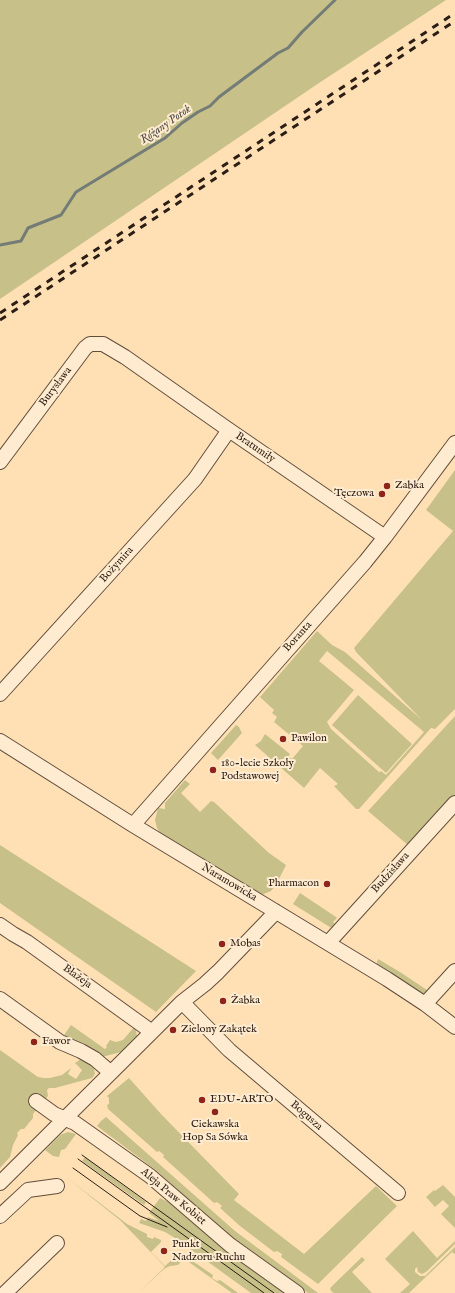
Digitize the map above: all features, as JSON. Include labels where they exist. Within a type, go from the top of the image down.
[{"type":"street","name":"Burysława","points":[[0,462],[84,348],[90,344],[103,344],[126,357]]},
{"type":"street","name":"Bratumiły","points":[[126,357],[228,430],[385,537]]},
{"type":"street","name":"Bożymira","points":[[0,694],[194,479],[228,430]]},
{"type":"street","name":"Boranta","points":[[133,825],[365,562],[455,443]]},
{"type":"street","name":"Naramowicka","points":[[0,741],[133,825],[328,943],[425,1004],[455,1027]]},
{"type":"street","name":"Budzisława","points":[[328,943],[455,803]]},
{"type":"street","points":[[0,1183],[182,1002],[206,984],[271,917],[275,911]]},
{"type":"street","name":"Błażeja","points":[[0,925],[27,942],[152,1032]]},
{"type":"street","points":[[425,1004],[455,972]]},
{"type":"street","points":[[0,999],[60,1042],[81,1051],[110,1072]]},
{"type":"street","name":"Bogusza","points":[[182,1002],[229,1050],[398,1193]]},
{"type":"street","name":"Aleja Praw Kobiet","points":[[36,1101],[54,1114],[83,1128],[150,1176],[230,1245],[298,1293]]},
{"type":"street","points":[[0,1216],[28,1190],[57,1186]]},
{"type":"street","points":[[4,1290],[57,1243]]},
{"type":"shaded area","points":[[0,0],[446,0],[319,83],[0,299]]},
{"type":"shaded area","points":[[455,470],[455,709],[435,729],[431,728],[359,809],[356,809],[334,786],[338,784],[320,768],[304,788],[255,745],[261,741],[265,734],[290,754],[288,757],[292,759],[303,746],[274,722],[277,717],[272,713],[274,710],[260,697],[317,631],[332,645],[345,652],[422,720],[356,652],[354,648],[453,531],[426,510]],"holes":[[[327,651],[424,732],[386,775],[381,771],[378,773],[379,772],[331,729],[327,722],[354,690],[319,661]]]},
{"type":"shaded area","points":[[358,695],[412,744],[386,773],[332,725]]},
{"type":"shaded area","points":[[455,716],[455,796],[409,846],[368,811]]},
{"type":"shaded area","points":[[236,725],[242,733],[218,760],[211,753]]},
{"type":"shaded area","points":[[185,780],[190,784],[181,793],[200,812],[211,801],[214,802],[269,853],[286,865],[279,879],[276,879],[279,882],[271,891],[259,896],[160,833],[155,820],[158,808],[165,809],[165,803]]},
{"type":"shaded area","points":[[0,845],[196,971],[156,1012],[0,903]]},
{"type":"shaded area","points":[[300,893],[336,917],[337,918],[333,922],[337,926],[333,929],[293,904]]},
{"type":"shaded area","points":[[378,959],[430,992],[421,996],[376,965]]},
{"type":"shaded area","points":[[71,1025],[105,1049],[110,1040],[116,1042],[123,1040],[135,1026],[137,1036],[121,1052],[102,1057],[83,1043],[62,1038]]},
{"type":"shaded area","points":[[0,1050],[38,1077],[44,1078],[62,1075],[71,1068],[68,1074],[76,1079],[82,1070],[75,1063],[81,1059],[84,1059],[96,1066],[94,1069],[95,1074],[92,1078],[55,1088],[49,1088],[47,1090],[48,1096],[33,1114],[33,1118],[24,1129],[21,1129],[17,1133],[18,1135],[13,1145],[10,1157],[0,1168]]},
{"type":"shaded area","points":[[129,1078],[161,1114],[239,1194],[234,1200],[304,1254],[376,1186],[397,1206],[318,1284],[281,1257],[282,1254],[277,1251],[274,1252],[240,1226],[220,1208],[222,1206],[217,1202],[214,1203],[163,1157],[164,1155],[159,1151],[157,1152],[108,1109],[107,1105],[109,1104],[109,1098],[107,1096]]},
{"type":"shaded area","points":[[106,1117],[235,1231],[318,1293],[308,1293],[237,1242],[157,1171],[97,1126]]},
{"type":"shaded area","points":[[68,1132],[76,1134],[65,1149],[61,1150],[59,1157],[53,1156],[45,1150],[60,1135]]},
{"type":"shaded area","points":[[85,1157],[146,1202],[144,1205],[82,1161]]},
{"type":"shaded area","points":[[66,1177],[127,1224],[147,1234],[147,1237],[153,1239],[154,1237],[161,1240],[161,1242],[151,1252],[165,1266],[178,1254],[184,1258],[178,1265],[170,1266],[164,1269],[138,1293],[165,1267],[121,1221]]},
{"type":"shaded area","points":[[443,1185],[455,1197],[455,1228],[441,1214],[449,1206],[443,1200],[435,1207],[426,1197]]},
{"type":"shaded area","points":[[160,1198],[172,1204],[286,1293],[251,1293],[175,1238],[165,1232],[139,1223],[141,1219],[146,1221],[148,1217],[159,1221],[149,1213]]},
{"type":"shaded area","points":[[413,1231],[437,1258],[455,1241],[455,1244],[426,1272],[422,1274],[418,1272],[417,1267],[415,1269],[415,1272],[420,1276],[425,1276],[455,1247],[455,1254],[452,1252],[409,1293],[400,1293],[410,1284],[385,1259]]},
{"type":"shaded area","points":[[362,1257],[365,1260],[352,1272],[372,1293],[332,1292],[330,1289],[331,1287]]},
{"type":"shaded area","points":[[188,1258],[213,1275],[212,1278],[217,1281],[220,1280],[238,1293],[232,1293],[186,1260]]},
{"type":"waterway","name":"Różany Potok","points":[[0,245],[21,241],[28,228],[61,215],[76,192],[165,138],[182,123],[210,106],[219,97],[278,53],[288,48],[335,0]]},
{"type":"tram line","points":[[82,1155],[274,1293]]},
{"type":"tram line","points":[[78,1159],[264,1293]]},
{"type":"tram line","points":[[73,1168],[140,1216],[167,1227]]},
{"type":"railway","points":[[0,313],[455,13]]},
{"type":"railway","points":[[0,320],[455,21]]},
{"type":"place","name":"Zabka","points":[[387,486]]},
{"type":"place","name":"Tęczowa","points":[[382,494]]},
{"type":"place","name":"Pawilon","points":[[283,739]]},
{"type":"place","name":"180-lecie Szkoły Podstawowej","points":[[213,770]]},
{"type":"place","name":"Pharmacon","points":[[327,884]]},
{"type":"place","name":"Mobas","points":[[222,944]]},
{"type":"place","name":"Żabka","points":[[223,1001]]},
{"type":"place","name":"Zielony Zakątek","points":[[173,1030]]},
{"type":"place","name":"Fawor","points":[[34,1042]]},
{"type":"place","name":"EDU-ARTO","points":[[202,1100]]},
{"type":"place","name":"Ciekawska Hop Sa Sówka","points":[[215,1112]]},
{"type":"place","name":"Punkt Nadzoru Ruchu","points":[[164,1251]]}]
